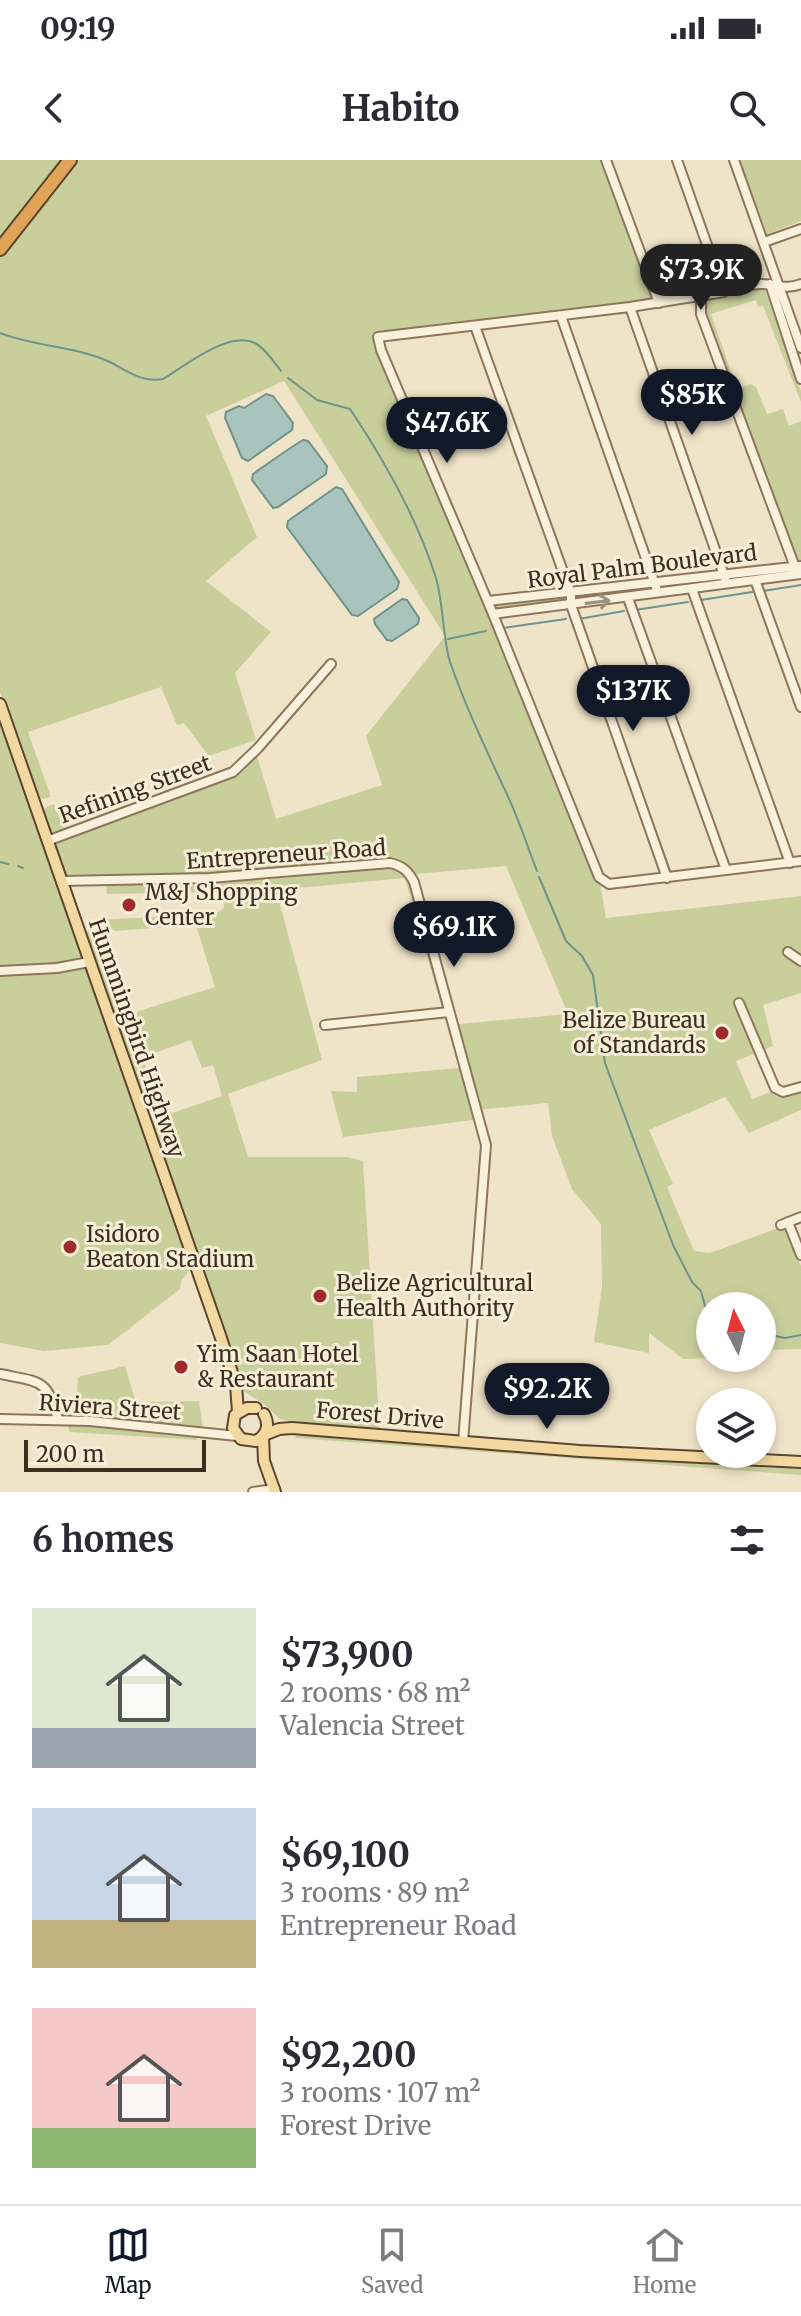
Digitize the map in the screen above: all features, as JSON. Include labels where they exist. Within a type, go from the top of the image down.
[{"type":"highway","points":[[0,249],[70,160]]},
{"type":"main road","name":"Hummingbird Highway","points":[[0,704],[236,1385],[238,1412]]},
{"type":"main road","name":"Hummingbird Highway","points":[[236,1385],[260,1411]]},
{"type":"main road","points":[[264,1461],[264,1435],[268,1424],[260,1411],[247,1408],[238,1412],[233,1424],[237,1436],[250,1442],[264,1461],[275,1491]]},
{"type":"main road","name":"Forest Drive","points":[[260,1411],[292,1428]]},
{"type":"main road","name":"Forest Drive","points":[[264,1435],[292,1428],[463,1442],[801,1462]]},
{"type":"main road","points":[[250,1442],[264,1435]]},
{"type":"street","points":[[606,160],[658,299]]},
{"type":"street","points":[[677,160],[725,289]]},
{"type":"street","points":[[734,160],[801,348]]},
{"type":"street","points":[[764,242],[801,229]]},
{"type":"street","points":[[774,271],[770,285],[801,379]]},
{"type":"street","points":[[801,284],[725,289],[658,299],[630,307],[378,337],[599,877],[609,884],[801,861]]},
{"type":"street","points":[[658,299],[701,296],[725,289]]},
{"type":"street","points":[[701,296],[701,314],[798,570]]},
{"type":"street","points":[[630,307],[725,579]]},
{"type":"street","points":[[561,316],[658,594]]},
{"type":"street","points":[[782,325],[792,321]]},
{"type":"street","points":[[475,326],[571,594],[571,605],[667,878]]},
{"type":"street","name":"Royal Palm Boulevard","points":[[488,601],[798,570]]},
{"type":"street","name":"Royal Palm Boulevard","points":[[493,614],[658,594],[692,589],[725,579],[755,580],[798,570]]},
{"type":"street","points":[[755,580],[801,707]]},
{"type":"street","points":[[692,589],[790,863]]},
{"type":"street","points":[[628,598],[726,870]]},
{"type":"street","name":"Refining Street","points":[[47,841],[233,772],[331,664]]},
{"type":"street","name":"Entrepreneur Road","points":[[61,881],[210,878],[390,863],[400,865],[409,872],[486,1145],[463,1442]]},
{"type":"street","points":[[788,952],[801,961]]},
{"type":"street","points":[[0,971],[57,968],[89,962]]},
{"type":"street","points":[[739,1003],[773,1084],[779,1092],[801,1087]]},
{"type":"street","points":[[325,1025],[449,1012]]},
{"type":"street","points":[[801,1217],[784,1224],[801,1255]]},
{"type":"street","points":[[0,1374],[37,1382],[46,1388],[58,1420]]},
{"type":"street","name":"Riviera Street","points":[[0,1419],[58,1420],[237,1436]]},
{"type":"street","points":[[218,1434],[233,1424]]},
{"type":"street","points":[[253,1492],[275,1491]]},
{"type":"green space","points":[[0,160],[65,160],[0,242]]},
{"type":"green space","points":[[76,160],[606,160],[659,303],[379,338],[488,601],[794,567],[701,314],[701,296],[765,289],[801,391],[801,402],[763,306],[758,307],[756,300],[711,314],[737,389],[751,384],[756,387],[767,414],[783,409],[789,426],[801,421],[801,574],[494,614],[599,877],[606,918],[801,896],[801,993],[763,1005],[773,1046],[736,1061],[752,1099],[801,1081],[801,1110],[749,1133],[725,1097],[649,1130],[673,1184],[667,1187],[694,1251],[710,1253],[781,1227],[785,1229],[801,1266],[801,1349],[776,1350],[776,1292],[696,1292],[696,1359],[683,1359],[649,1333],[649,1353],[594,1342],[602,1287],[601,1224],[572,1189],[552,1136],[548,1103],[477,1110],[480,1119],[343,1137],[331,1091],[357,1092],[357,1077],[459,1068],[405,878],[276,890],[322,1060],[228,1094],[248,1157],[348,1157],[363,1161],[380,1434],[327,1430],[280,1419],[245,1392],[149,1121],[222,1096],[213,1065],[202,1068],[191,1040],[143,1057],[154,1097],[150,1103],[143,1104],[119,1034],[139,1011],[215,987],[196,925],[115,931],[96,920],[215,914],[224,908],[223,892],[107,894],[105,878],[72,879],[64,875],[42,813],[54,804],[64,828],[226,772],[254,746],[276,819],[382,785],[366,736],[445,636],[284,381],[206,416],[257,537],[206,581],[271,632],[235,673],[256,740],[209,756],[184,723],[177,725],[161,687],[28,732],[51,797],[42,799],[35,793],[0,692],[0,254],[42,206]],"holes":[[[506,866],[568,1014],[459,1024],[417,874]]]},
{"type":"green space","points":[[739,160],[801,160],[801,221],[767,234]]},
{"type":"green space","points":[[0,719],[192,1267],[181,1281],[180,1289],[108,1345],[44,1351],[0,1343]]},
{"type":"green space","points":[[87,931],[108,940],[131,999],[117,1017],[113,1017],[84,933]]},
{"type":"green space","points":[[125,1366],[136,1402],[199,1401],[203,1430],[194,1430],[197,1440],[70,1432],[57,1399],[77,1394],[78,1378],[81,1376]]},
{"type":"green space","points":[[298,1432],[696,1460],[696,1467],[295,1438]]},
{"type":"green space","points":[[705,1468],[801,1468],[801,1475]]},
{"type":"water","points":[[266,394],[273,396],[293,423],[292,430],[248,461],[242,458],[225,418],[226,412],[239,406],[244,408]]},
{"type":"water","points":[[303,440],[308,441],[327,466],[326,474],[273,508],[252,480],[253,474]]},
{"type":"water","points":[[336,487],[342,489],[399,582],[397,589],[358,616],[352,615],[287,527],[288,521]]},
{"type":"water","points":[[402,599],[407,600],[419,618],[418,624],[392,641],[387,640],[374,619]]},
{"type":"waterway","points":[[0,333],[97,357],[135,375],[155,380],[163,379],[220,345],[244,340],[262,348],[281,371]]},
{"type":"waterway","points":[[288,378],[317,400],[350,409],[399,490],[436,578],[450,662],[513,807],[537,871]]},
{"type":"waterway","points":[[763,591],[801,585]]},
{"type":"waterway","points":[[701,600],[752,592]]},
{"type":"waterway","points":[[635,610],[688,602]]},
{"type":"waterway","points":[[579,619],[624,611]]},
{"type":"waterway","points":[[510,645],[503,628],[566,619]]},
{"type":"waterway","points":[[448,639],[486,631]]},
{"type":"waterway","points":[[629,757],[671,874]]},
{"type":"waterway","points":[[0,862],[8,864]]},
{"type":"waterway","points":[[18,866],[23,868]]},
{"type":"waterway","points":[[539,877],[566,941],[582,956],[593,975],[605,1063],[673,1245],[692,1282],[701,1292]]},
{"type":"waterway","points":[[776,1336],[801,1335]]},
{"type":"place","name":"M&J Shopping Center","points":[[129,905]]},
{"type":"place","name":"Belize Bureau of Standards","points":[[722,1033]]},
{"type":"place","name":"Isidoro Beaton Stadium","points":[[70,1247]]},
{"type":"place","name":"Belize Agricultural Health Authority","points":[[320,1296]]},
{"type":"place","name":"Yim Saan Hotel & Restaurant","points":[[181,1367]]}]
